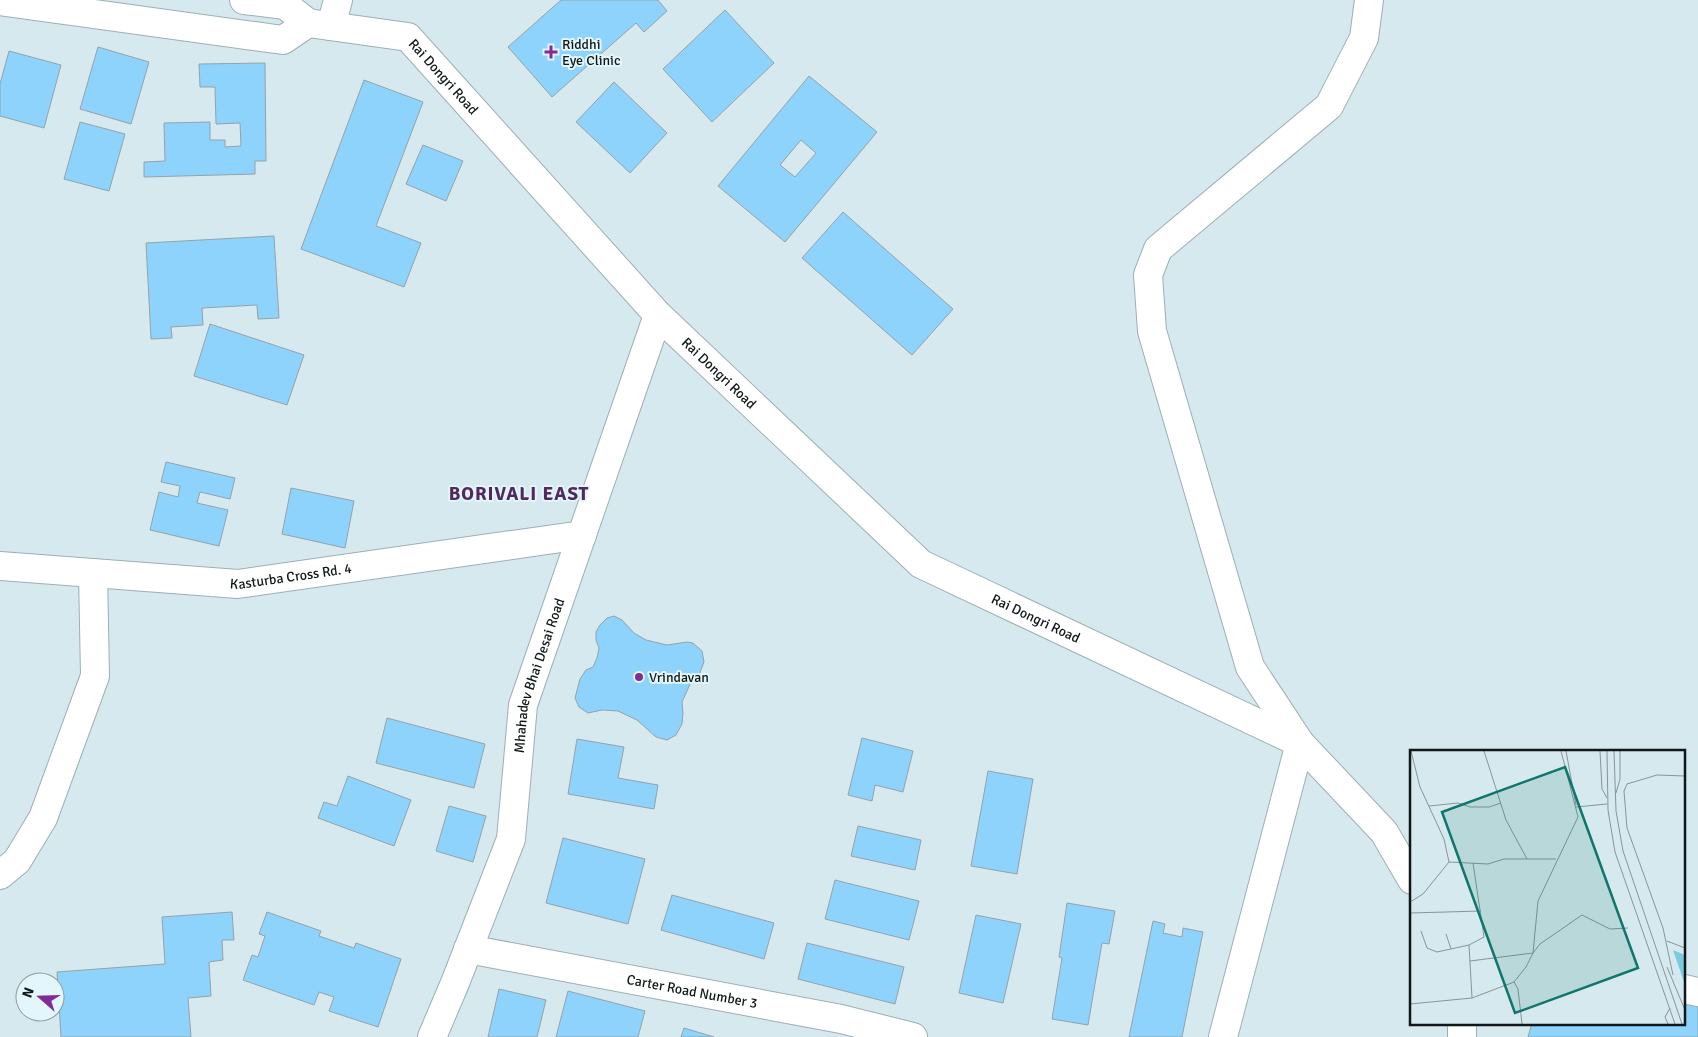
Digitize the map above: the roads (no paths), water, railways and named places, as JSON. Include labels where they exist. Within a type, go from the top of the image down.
[{"type":"street","points":[[244,0],[284,5],[320,25]]},
{"type":"street","points":[[0,1],[283,40],[320,25],[338,0]]},
{"type":"street","points":[[1223,1037],[1300,743],[1250,666],[1152,331],[1148,275],[1158,249],[1329,106],[1364,38],[1369,0]]},
{"type":"street","name":"Rai Dongri Road","points":[[320,25],[408,37],[658,315],[922,564],[1300,743],[1384,832],[1410,877]]},
{"type":"street","name":"Mhahadev Bhai Desai Road","points":[[432,1037],[511,839],[523,705],[658,315]]},
{"type":"street","name":"Kasturba Cross Rd. 4","points":[[0,566],[238,584],[582,535]]},
{"type":"street","points":[[0,875],[17,861],[43,818],[95,676],[93,573]]},
{"type":"street","name":"Carter Road Number 3","points":[[468,949],[838,1028],[914,1037]]},
{"type":"street","points":[[1462,1024],[1462,1037]]},
{"type":"place","name":"Riddhi Eye Clinic","points":[[551,52]]},
{"type":"place","name":"Vrindavan","points":[[639,677]]},
{"type":"district","name":"BORIVALI EAST","points":[[519,494]]}]
